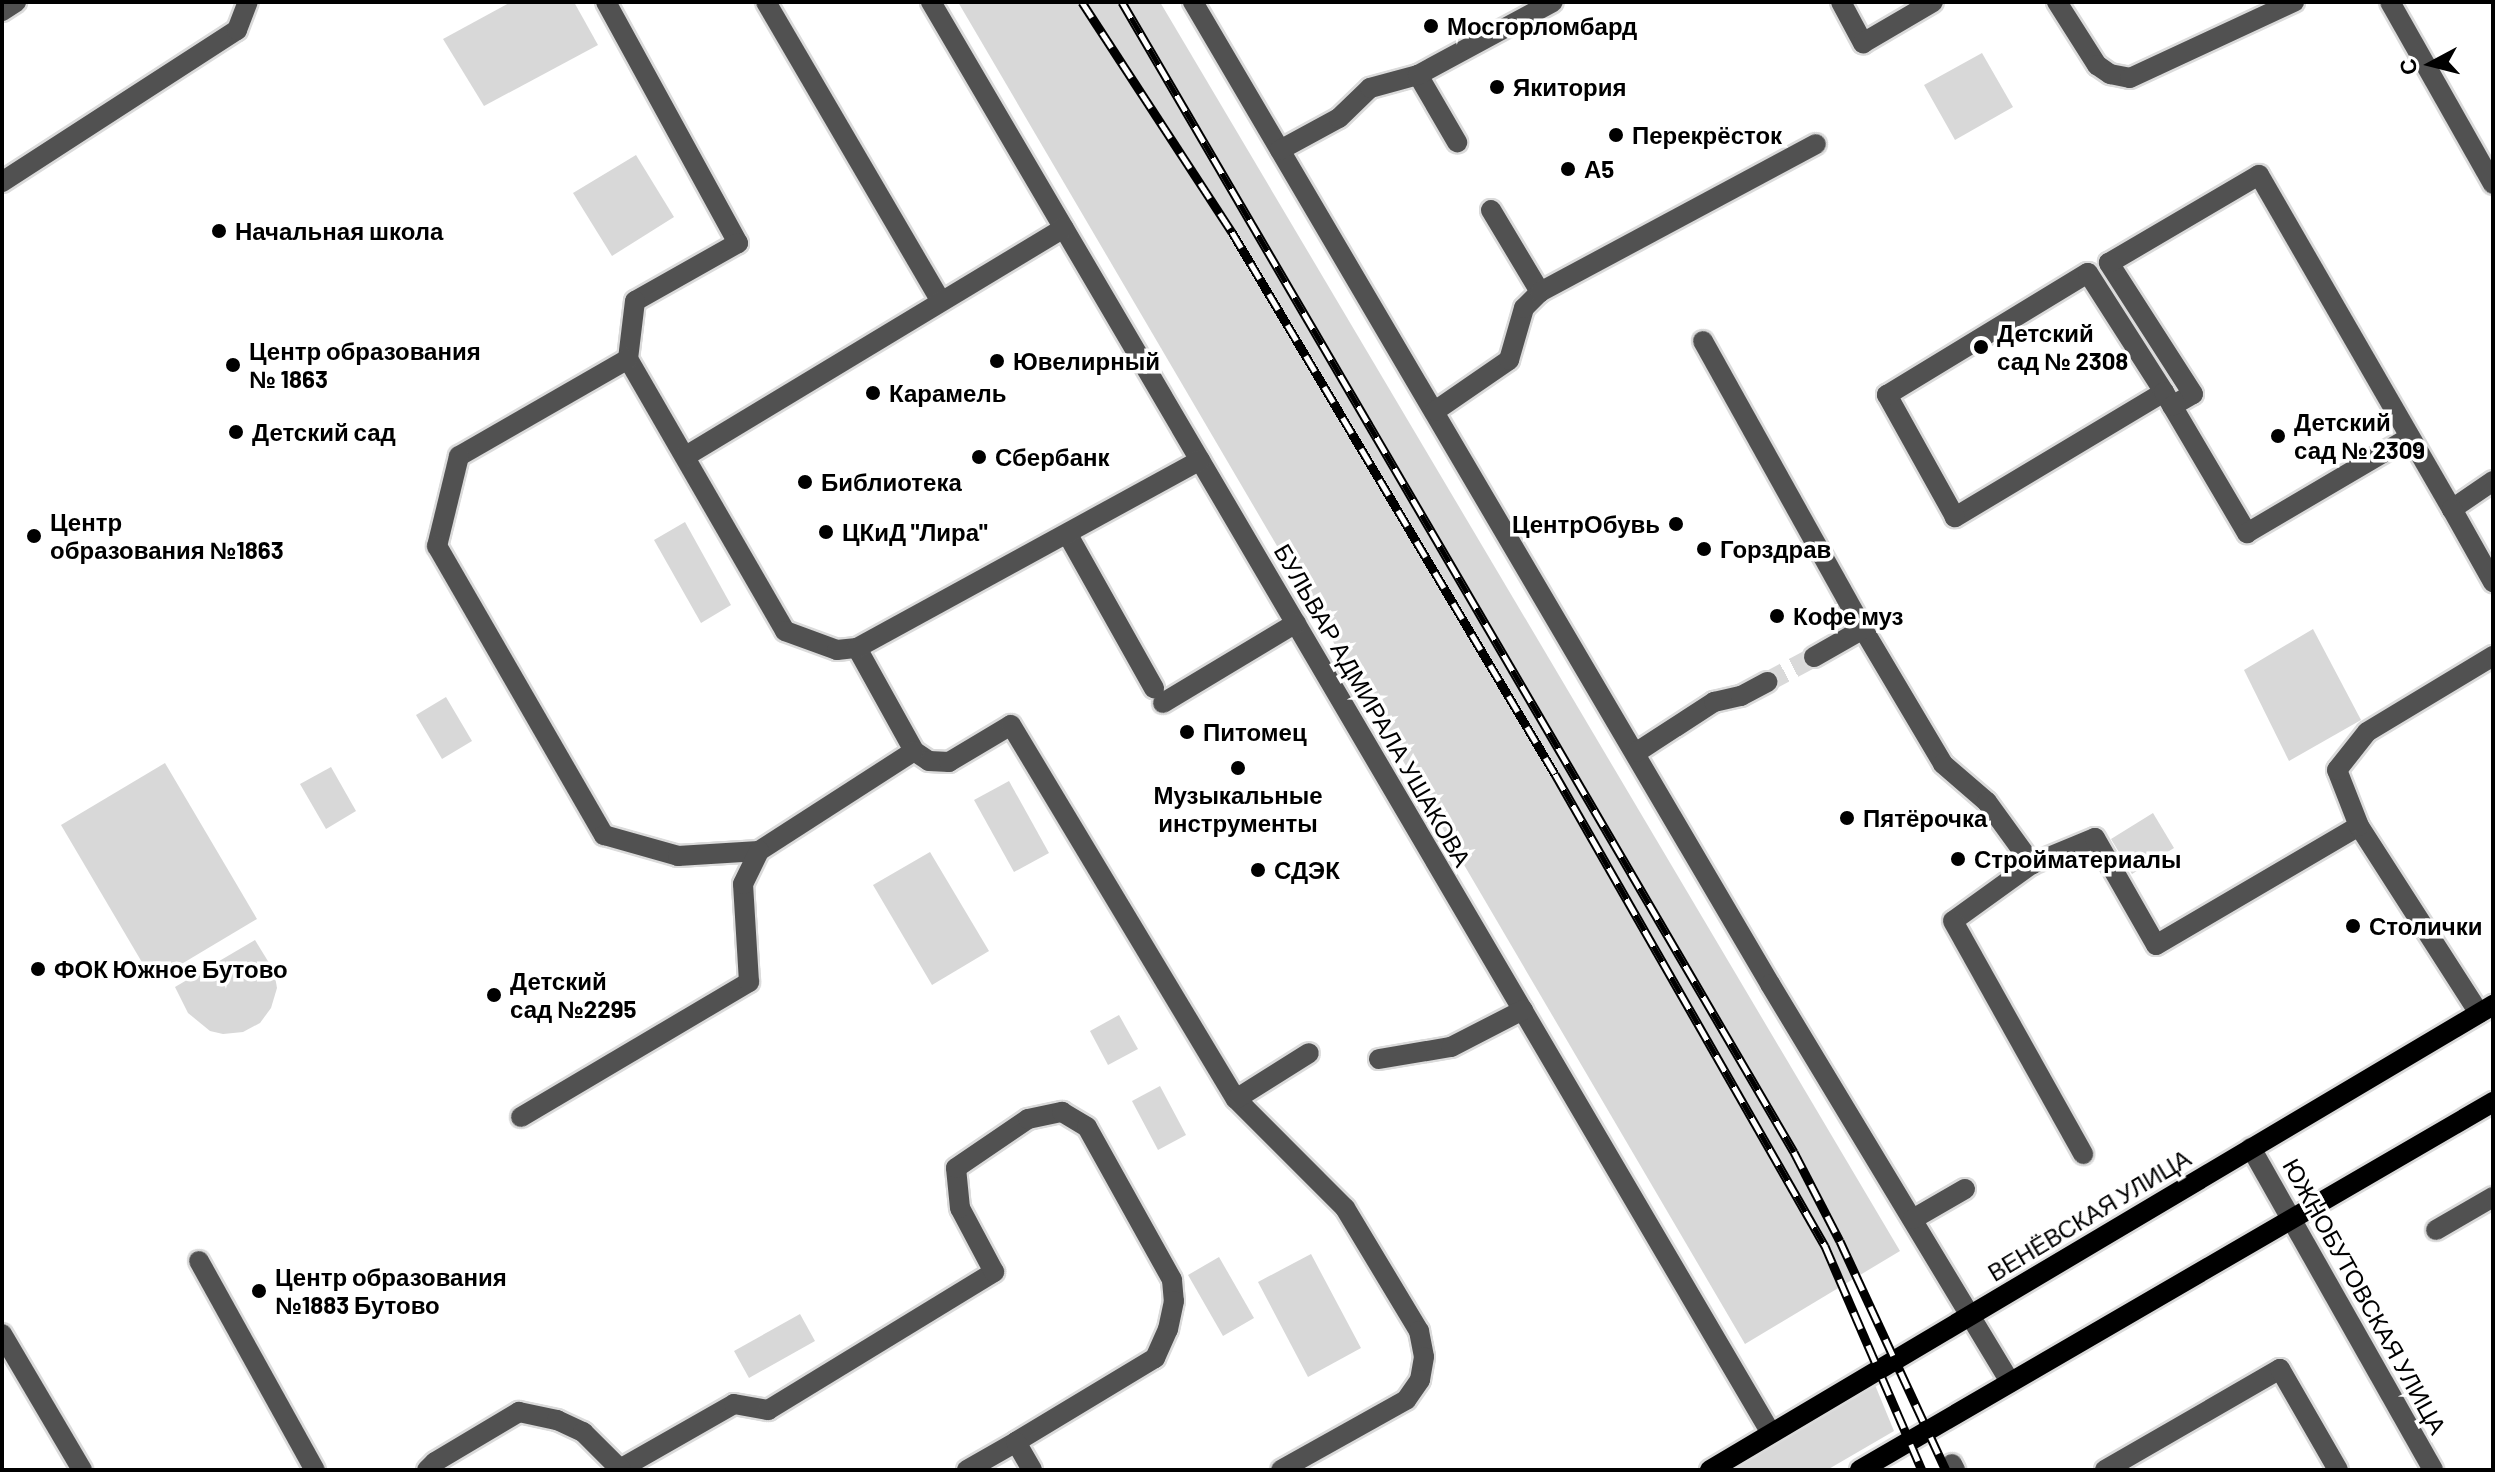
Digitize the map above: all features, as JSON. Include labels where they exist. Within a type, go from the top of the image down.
[{"type":"main road","name":"ВЕНЁВСКАЯ УЛИЦА","points":[[1710,1470],[2486,1009]]},
{"type":"main road","points":[[1860,1470],[2493,1102]]},
{"type":"street","points":[[2,11],[16,2]]},
{"type":"street","points":[[2,182],[237,30],[248,2]]},
{"type":"street","points":[[606,2],[738,243],[635,301],[628,359],[785,631],[837,650],[857,648],[1200,460]]},
{"type":"street","points":[[766,2],[941,301]]},
{"type":"street","name":"БУЛЬВАР АДМИРАЛА УШАКОВА","points":[[931,2],[1771,1433]]},
{"type":"street","points":[[1193,2],[1637,752],[1770,984],[2010,1382]]},
{"type":"street","points":[[1280,150],[1339,118],[1370,88],[1418,75],[1518,10],[1553,2]]},
{"type":"street","points":[[1841,2],[1863,43],[1933,2]]},
{"type":"street","points":[[2057,2],[2097,65],[2110,74],[2130,78],[2252,10],[2294,2]]},
{"type":"street","points":[[2390,2],[2493,184]]},
{"type":"street","points":[[1418,75],[1457,142]]},
{"type":"street","points":[[1435,411],[1509,360],[1524,308],[1540,292],[1816,144]]},
{"type":"street","points":[[2410,437],[2247,533],[2168,399],[2088,273],[1887,395],[1955,517],[2168,399],[2193,394],[2109,263],[2259,175],[2452,509],[2493,582]]},
{"type":"street","points":[[1491,210],[1540,292]]},
{"type":"street","points":[[686,456],[1064,228]]},
{"type":"street","points":[[1703,341],[1863,629],[1943,764],[1987,802],[2032,864]]},
{"type":"street","points":[[628,359],[459,456],[437,546],[604,835],[678,856],[759,851],[910,754]]},
{"type":"street","points":[[2452,509],[2493,481]]},
{"type":"street","points":[[1068,535],[1159,695],[1296,623]]},
{"type":"street","points":[[1814,657],[1863,629]]},
{"type":"street","points":[[857,648],[910,754],[929,761],[949,762],[1011,725],[1236,1099],[1345,1208],[1419,1331],[1424,1357],[1420,1380],[1406,1400],[1281,1470]]},
{"type":"street","points":[[2486,1009],[2359,826],[2337,770],[2367,732],[2493,656]]},
{"type":"street","points":[[1637,752],[1714,702],[1741,696],[1767,682]]},
{"type":"street","points":[[2083,1154],[1953,921],[2032,864],[2095,838],[2156,945],[2359,826]]},
{"type":"street","points":[[521,1117],[749,982],[743,884],[759,851]]},
{"type":"street","points":[[1379,1059],[1451,1047],[1523,1010]]},
{"type":"street","points":[[1236,1099],[1309,1053]]},
{"type":"street","points":[[427,1470],[519,1412],[557,1420],[583,1432],[620,1470],[734,1404],[768,1410],[994,1272],[960,1208],[956,1168],[1028,1119],[1062,1112],[1087,1127],[1172,1280],[1174,1301],[1168,1329],[1155,1358],[967,1470]]},
{"type":"street","name":"ЮЖНОБУТОВСКАЯ УЛИЦА","points":[[2251,1148],[2433,1470]]},
{"type":"street","points":[[1913,1219],[1965,1189]]},
{"type":"street","points":[[2436,1230],[2493,1197]]},
{"type":"street","points":[[199,1261],[315,1470]]},
{"type":"street","points":[[2,1334],[82,1470]]},
{"type":"street","points":[[2105,1470],[2280,1369],[2338,1470]]},
{"type":"street","points":[[1016,1442],[1032,1470]]},
{"type":"shaded area","points":[[511,2],[574,2],[598,45],[484,106],[443,39]]},
{"type":"shaded area","points":[[958,2],[1160,2],[1900,1251],[1745,1344]]},
{"type":"shaded area","points":[[1982,53],[2013,107],[1955,140],[1924,85]]},
{"type":"shaded area","points":[[636,155],[674,217],[612,256],[573,193]]},
{"type":"shaded area","points":[[685,522],[731,605],[701,623],[654,540]]},
{"type":"shaded area","points":[[2313,629],[2361,720],[2289,761],[2244,670]]},
{"type":"shaded area","points":[[446,697],[472,741],[442,759],[416,715]]},
{"type":"shaded area","points":[[165,763],[257,919],[153,981],[61,825]]},
{"type":"shaded area","points":[[331,767],[356,811],[326,829],[300,784]]},
{"type":"shaded area","points":[[1009,781],[1049,853],[1014,872],[974,800]]},
{"type":"shaded area","points":[[2153,813],[2174,848],[2132,874],[2111,839]]},
{"type":"shaded area","points":[[930,852],[989,951],[932,985],[873,885]]},
{"type":"shaded area","points":[[255,940],[274,971],[277,988],[271,1008],[260,1023],[243,1032],[223,1034],[210,1031],[188,1013],[175,987]]},
{"type":"shaded area","points":[[1119,1015],[1138,1049],[1108,1065],[1090,1031]]},
{"type":"shaded area","points":[[1160,1086],[1186,1135],[1158,1150],[1132,1101]]},
{"type":"shaded area","points":[[1311,1254],[1361,1348],[1308,1377],[1258,1282]]},
{"type":"shaded area","points":[[1219,1257],[1254,1318],[1223,1336],[1188,1275]]},
{"type":"shaded area","points":[[800,1314],[815,1341],[749,1378],[734,1351]]},
{"type":"shaded area","points":[[1875,1385],[1894,1431],[1827,1470],[1731,1470]]},
{"type":"tunnel","points":[[1767,682],[1814,657]]},
{"type":"railway","points":[[1082,2],[1232,232],[1555,774],[1825,1246],[1922,1470]]},
{"type":"railway","points":[[1122,2],[1794,1152],[1840,1241],[1946,1470]]},
{"type":"place","name":"Мосгорломбард","points":[[1431,26]]},
{"type":"place","name":"Якитория","points":[[1497,87]]},
{"type":"place","name":"Перекрёсток","points":[[1616,135]]},
{"type":"place","name":"А5","points":[[1568,169]]},
{"type":"place","name":"Начальная школа","points":[[219,231]]},
{"type":"place","name":"Детский сад № 2308","points":[[1981,347]]},
{"type":"place","name":"Ювелирный","points":[[997,361]]},
{"type":"place","name":"Центр образования № 1863","points":[[233,365]]},
{"type":"place","name":"Карамель","points":[[873,393]]},
{"type":"place","name":"Детский сад","points":[[236,432]]},
{"type":"place","name":"Детский сад № 2309","points":[[2278,436]]},
{"type":"place","name":"Сбербанк","points":[[979,457]]},
{"type":"place","name":"Библиотека","points":[[805,482]]},
{"type":"place","name":"ЦентрОбувь","points":[[1676,524]]},
{"type":"place","name":"ЦКиД \"Лира\"","points":[[826,532]]},
{"type":"place","name":"Центр образования №1863","points":[[34,536]]},
{"type":"place","name":"Горздрав","points":[[1704,549]]},
{"type":"place","name":"Кофе муз","points":[[1777,616]]},
{"type":"place","name":"Питомец","points":[[1187,732]]},
{"type":"place","name":"Музыкальные инструменты","points":[[1238,768]]},
{"type":"place","name":"Пятёрочка","points":[[1847,818]]},
{"type":"place","name":"Стройматериалы","points":[[1958,859]]},
{"type":"place","name":"СДЭК","points":[[1258,870]]},
{"type":"place","name":"Столички","points":[[2353,926]]},
{"type":"place","name":"ФОК Южное Бутово","points":[[38,969]]},
{"type":"place","name":"Детский сад №2295","points":[[494,995]]},
{"type":"place","name":"Центр образования №1883 Бутово","points":[[259,1291]]}]
